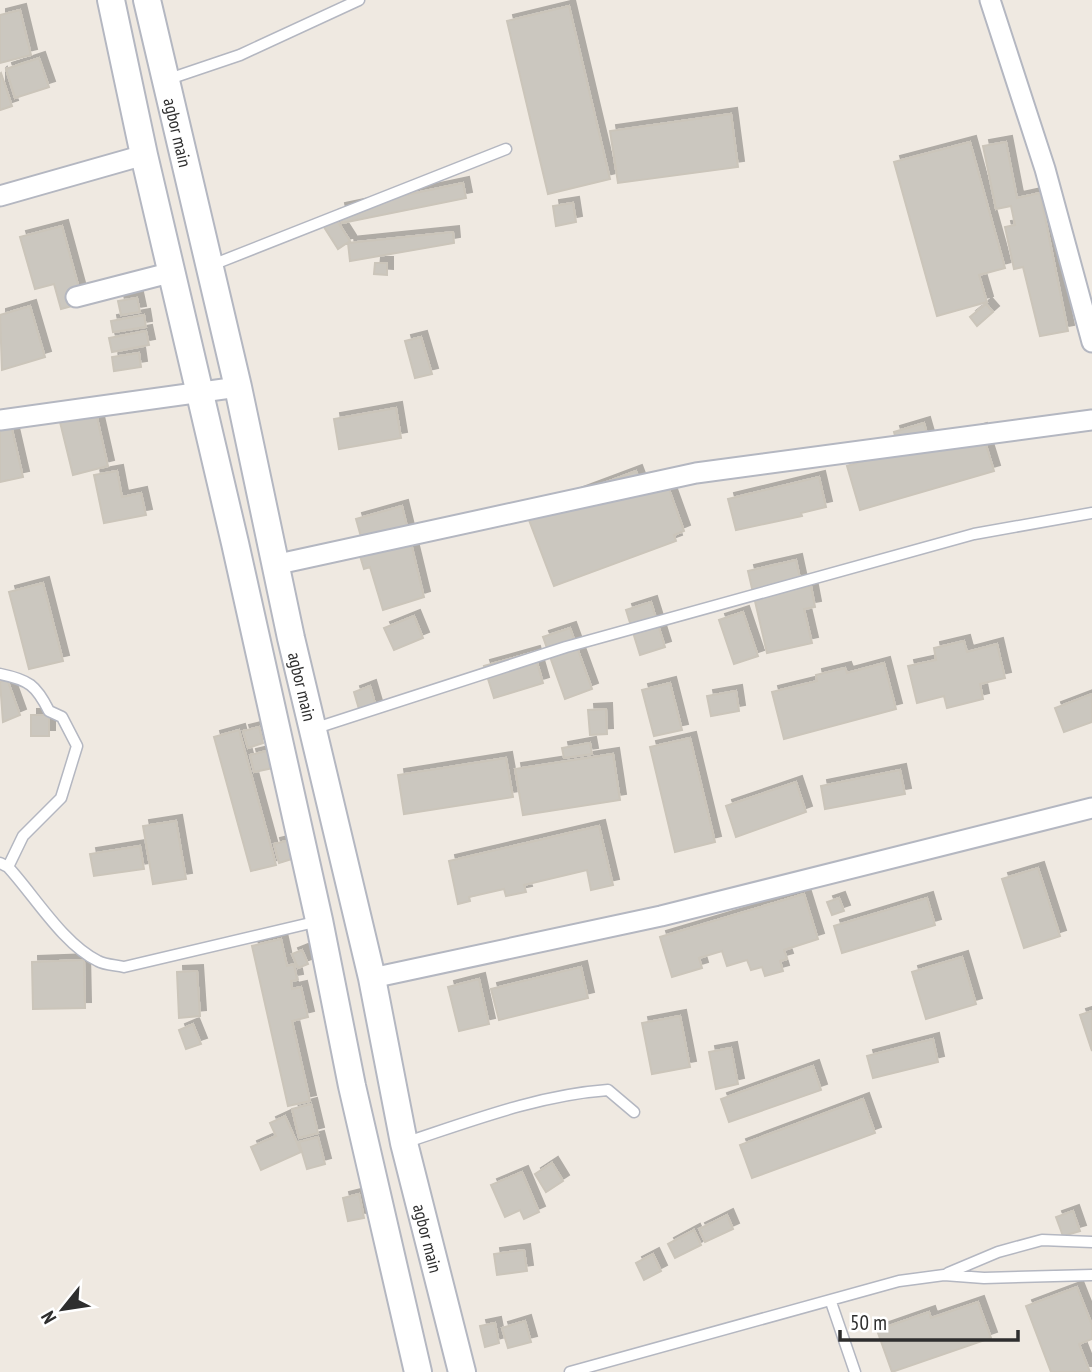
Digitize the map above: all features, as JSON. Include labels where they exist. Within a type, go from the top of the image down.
[{"type":"main road","name":"agbor main","points":[[111,0],[418,1372]]},
{"type":"main road","name":"agbor main","points":[[147,0],[238,387],[274,565],[372,978],[404,1143],[461,1372]]},
{"type":"street","points":[[990,0],[1045,169],[1092,342]]},
{"type":"street","points":[[0,195],[144,155]]},
{"type":"street","points":[[76,297],[173,272]]},
{"type":"street","points":[[0,420],[238,387]]},
{"type":"street","points":[[274,565],[696,473],[1092,420]]},
{"type":"street","points":[[372,978],[661,916],[1092,808]]},
{"type":"lane","points":[[165,80],[240,55],[359,0]]},
{"type":"lane","points":[[208,266],[506,149]]},
{"type":"lane","points":[[313,729],[606,636],[974,534],[1092,513]]},
{"type":"lane","points":[[0,674],[26,679],[42,696],[49,712],[62,717],[77,746],[61,798],[23,836],[4,865],[59,928],[98,961],[124,967],[319,920]]},
{"type":"lane","points":[[404,1143],[495,1113],[574,1092],[608,1090],[634,1112]]},
{"type":"lane","points":[[944,1275],[998,1252],[1042,1240],[1092,1241]]},
{"type":"lane","points":[[570,1372],[831,1302],[899,1281],[944,1275],[984,1279],[1092,1275]]},
{"type":"lane","points":[[831,1302],[855,1372]]},
{"type":"building","points":[[569,6],[610,179],[548,194],[507,21]]},
{"type":"building","points":[[20,10],[31,55],[0,63],[0,15]]},
{"type":"building","points":[[39,58],[49,87],[15,98],[6,69]]},
{"type":"building","points":[[0,74],[12,106],[0,110]]},
{"type":"building","points":[[731,114],[738,167],[618,183],[610,131]]},
{"type":"building","points":[[970,142],[1005,268],[979,275],[987,302],[937,316],[894,162]]},
{"type":"building","points":[[1006,142],[1017,198],[1040,193],[1068,331],[1040,336],[1023,267],[1014,269],[1005,227],[1015,225],[1011,206],[996,209],[983,146]]},
{"type":"building","points":[[463,183],[466,198],[342,223],[339,209]]},
{"type":"building","points":[[573,203],[576,222],[556,226],[553,206]]},
{"type":"building","points":[[336,219],[350,241],[338,249],[324,227]]},
{"type":"building","points":[[62,226],[83,303],[61,309],[54,284],[35,289],[20,237]]},
{"type":"building","points":[[453,232],[454,243],[350,261],[348,243]]},
{"type":"building","points":[[375,263],[387,263],[387,275],[374,274]]},
{"type":"building","points":[[137,298],[140,312],[121,315],[118,301]]},
{"type":"building","points":[[986,304],[993,312],[977,326],[970,317]]},
{"type":"building","points":[[30,306],[45,357],[2,370],[0,315]]},
{"type":"building","points":[[144,315],[146,327],[113,332],[111,321]]},
{"type":"building","points":[[146,331],[149,345],[112,352],[109,338]]},
{"type":"building","points":[[421,337],[432,374],[415,378],[405,341]]},
{"type":"building","points":[[139,353],[141,367],[114,371],[112,357]]},
{"type":"building","points":[[396,408],[401,438],[339,449],[334,419]]},
{"type":"building","points":[[95,409],[108,466],[73,475],[59,418]]},
{"type":"building","points":[[924,423],[930,444],[981,429],[994,471],[860,510],[847,466],[899,450],[894,432]]},
{"type":"building","points":[[11,425],[23,477],[0,482],[0,428]]},
{"type":"building","points":[[117,471],[122,497],[141,493],[146,515],[104,523],[94,475]]},
{"type":"building","points":[[636,471],[642,487],[665,478],[684,531],[674,535],[676,541],[554,586],[526,512]]},
{"type":"building","points":[[819,477],[826,507],[801,513],[802,516],[736,530],[728,499]]},
{"type":"building","points":[[402,506],[424,597],[383,610],[370,567],[364,569],[357,546],[363,544],[356,519]]},
{"type":"building","points":[[796,560],[802,588],[811,586],[815,607],[804,609],[812,643],[767,653],[748,571]]},
{"type":"building","points":[[43,583],[63,661],[29,669],[9,592]]},
{"type":"building","points":[[651,602],[665,647],[640,655],[626,610]]},
{"type":"building","points":[[743,612],[758,656],[734,664],[719,620]]},
{"type":"building","points":[[414,616],[423,638],[394,650],[384,628]]},
{"type":"building","points":[[570,628],[592,689],[565,699],[543,637]]},
{"type":"building","points":[[964,641],[967,652],[997,644],[1005,678],[980,684],[983,699],[947,708],[944,696],[917,703],[908,666],[936,660],[934,648]]},
{"type":"building","points":[[534,652],[543,683],[494,698],[484,666]]},
{"type":"building","points":[[884,663],[896,709],[784,739],[772,692],[817,681],[816,675],[845,668],[847,673]]},
{"type":"building","points":[[7,679],[20,715],[3,722],[0,682]]},
{"type":"building","points":[[670,683],[682,730],[654,736],[642,690]]},
{"type":"building","points":[[370,686],[377,710],[361,716],[354,692]]},
{"type":"building","points":[[736,691],[739,711],[711,716],[707,696]]},
{"type":"building","points":[[1092,694],[1092,722],[1064,732],[1055,708]]},
{"type":"building","points":[[606,709],[607,734],[590,735],[588,710]]},
{"type":"building","points":[[31,715],[49,715],[49,736],[31,736]]},
{"type":"building","points":[[259,727],[263,743],[248,748],[243,731]]},
{"type":"building","points":[[239,730],[276,865],[251,871],[214,737]]},
{"type":"building","points":[[690,738],[715,842],[675,852],[650,747]]},
{"type":"building","points":[[590,743],[592,754],[564,758],[562,748]]},
{"type":"building","points":[[275,749],[278,767],[254,772],[250,755]]},
{"type":"building","points":[[613,754],[620,800],[523,815],[515,769]]},
{"type":"building","points":[[506,758],[513,797],[404,814],[398,775]]},
{"type":"building","points":[[900,770],[905,794],[825,809],[821,786]]},
{"type":"building","points":[[796,782],[806,812],[736,837],[726,806]]},
{"type":"building","points":[[176,821],[186,879],[153,884],[143,826]]},
{"type":"building","points":[[599,826],[613,885],[591,890],[587,870],[524,885],[526,892],[506,896],[504,889],[469,897],[470,901],[458,904],[449,861]]},
{"type":"building","points":[[290,840],[295,858],[279,863],[274,844]]},
{"type":"building","points":[[140,846],[144,869],[94,876],[90,854]]},
{"type":"building","points":[[1038,868],[1060,936],[1024,948],[1002,879]]},
{"type":"building","points":[[804,894],[818,939],[784,950],[787,959],[780,961],[783,971],[765,976],[762,967],[751,970],[747,960],[727,966],[722,951],[699,958],[702,968],[672,977],[660,937]]},
{"type":"building","points":[[839,898],[844,911],[832,915],[827,902]]},
{"type":"building","points":[[927,898],[935,925],[842,953],[834,926]]},
{"type":"building","points":[[281,939],[287,966],[294,964],[297,980],[291,981],[292,989],[301,987],[308,1017],[292,1021],[310,1101],[288,1106],[252,946]]},
{"type":"building","points":[[302,950],[308,964],[298,968],[292,954]]},
{"type":"building","points":[[962,957],[976,1004],[926,1019],[912,972]]},
{"type":"building","points":[[84,960],[85,1008],[33,1009],[32,962]]},
{"type":"building","points":[[581,967],[588,998],[499,1020],[491,989]]},
{"type":"building","points":[[197,971],[200,1016],[179,1018],[177,972]]},
{"type":"building","points":[[479,979],[489,1024],[459,1031],[448,987]]},
{"type":"building","points":[[1092,1011],[1092,1051],[1080,1015]]},
{"type":"building","points":[[680,1016],[690,1067],[652,1074],[642,1023]]},
{"type":"building","points":[[193,1024],[201,1044],[186,1049],[179,1030]]},
{"type":"building","points":[[933,1039],[938,1062],[873,1078],[867,1056]]},
{"type":"building","points":[[731,1048],[738,1084],[716,1089],[709,1052]]},
{"type":"building","points":[[813,1066],[821,1090],[729,1122],[721,1099]]},
{"type":"building","points":[[863,1099],[875,1133],[752,1178],[740,1145]]},
{"type":"building","points":[[311,1104],[318,1133],[299,1138],[292,1109]]},
{"type":"building","points":[[285,1116],[301,1152],[261,1170],[251,1147],[276,1136],[270,1123]]},
{"type":"building","points":[[318,1137],[325,1164],[307,1169],[299,1142]]},
{"type":"building","points":[[552,1163],[563,1181],[546,1192],[535,1174]]},
{"type":"building","points":[[522,1172],[539,1212],[524,1219],[520,1210],[505,1217],[491,1185]]},
{"type":"building","points":[[359,1194],[364,1218],[348,1221],[343,1198]]},
{"type":"building","points":[[1073,1211],[1080,1231],[1063,1236],[1056,1217]]},
{"type":"building","points":[[727,1215],[733,1229],[705,1242],[699,1229]]},
{"type":"building","points":[[694,1230],[701,1245],[675,1258],[668,1244]]},
{"type":"building","points":[[524,1250],[527,1271],[497,1275],[494,1254]]},
{"type":"building","points":[[653,1254],[661,1271],[644,1280],[636,1263]]},
{"type":"building","points":[[1077,1287],[1092,1325],[1092,1339],[1079,1344],[1090,1372],[1051,1372],[1026,1306]]},
{"type":"building","points":[[978,1302],[991,1338],[892,1372],[877,1330],[929,1312],[931,1318]]},
{"type":"building","points":[[525,1321],[531,1342],[508,1348],[502,1328]]},
{"type":"building","points":[[495,1323],[499,1343],[485,1347],[480,1326]]}]
